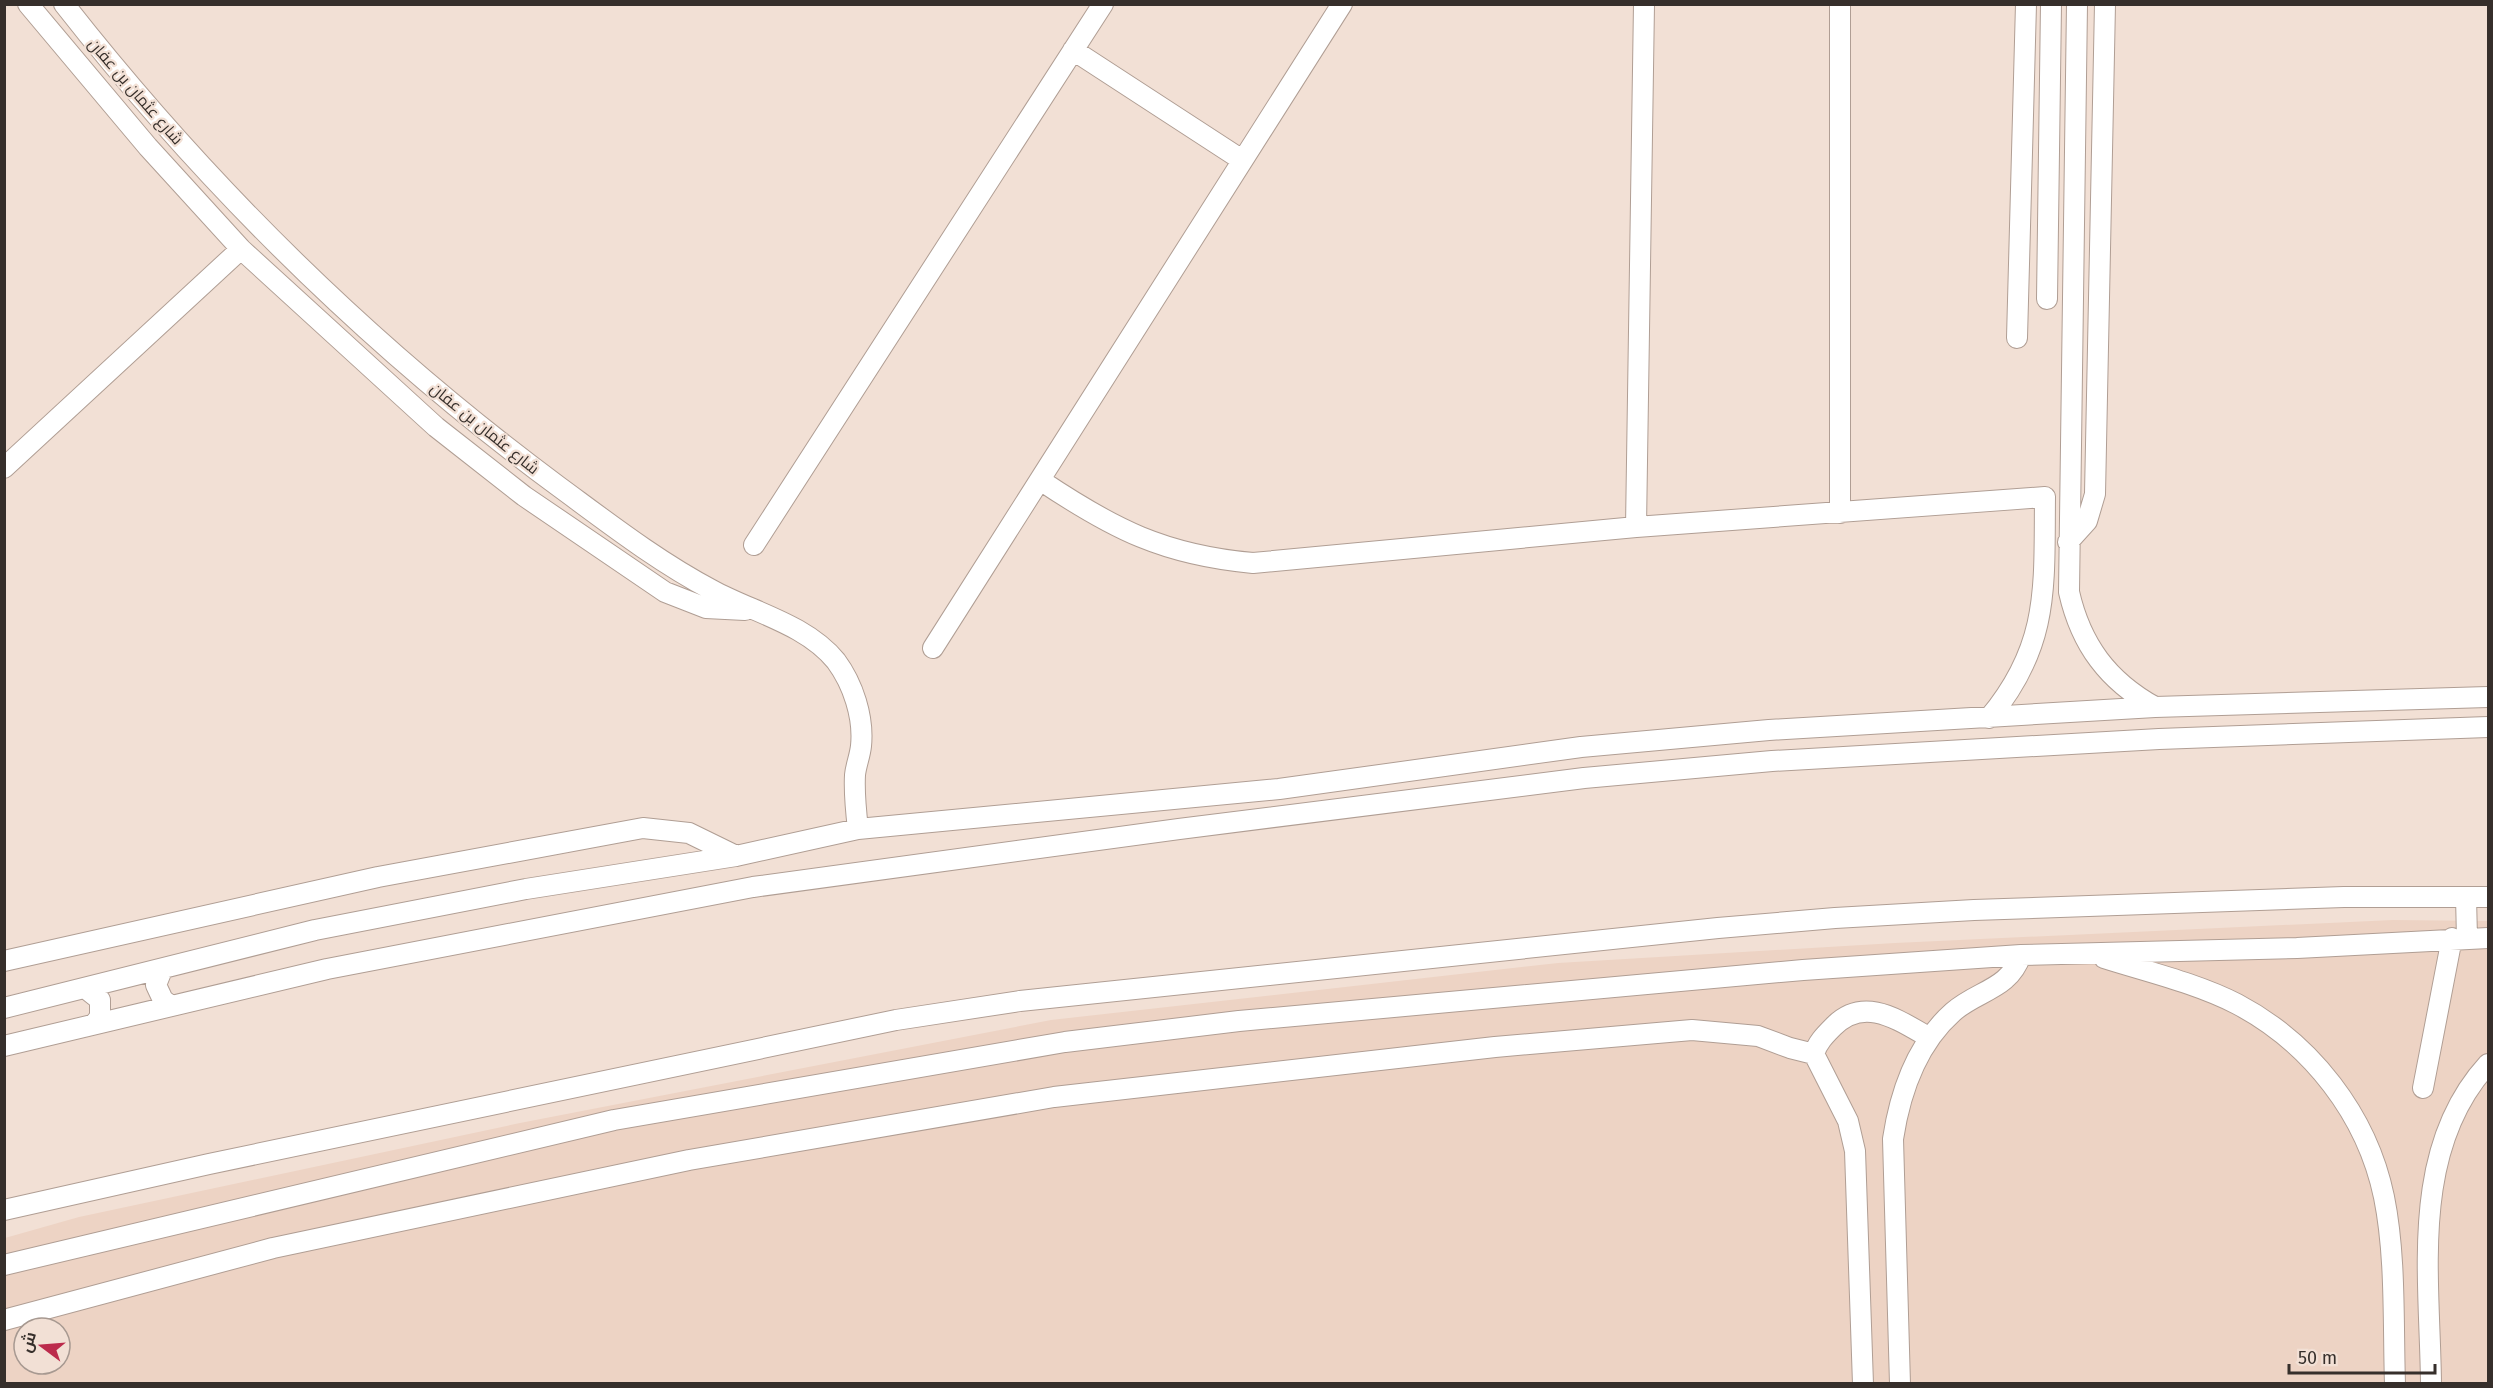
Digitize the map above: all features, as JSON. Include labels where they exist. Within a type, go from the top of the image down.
[{"type":"street","points":[[28,4],[124,120],[241,249],[436,427],[568,528],[665,592],[685,602],[728,611],[750,609]]},
{"type":"street","name":"شارع عثمان بن عفان","points":[[64,4],[165,128],[313,279],[392,351],[482,426],[613,526],[676,570],[814,640],[835,661],[851,687],[860,725],[861,745],[855,774],[858,829]]},
{"type":"street","points":[[754,545],[1102,4]]},
{"type":"street","points":[[933,648],[1342,4]]},
{"type":"street","points":[[1636,527],[1644,4]]},
{"type":"street","points":[[1839,4],[1840,513]]},
{"type":"street","points":[[2017,338],[2026,4]]},
{"type":"street","points":[[2047,299],[2051,4]]},
{"type":"street","points":[[2077,4],[2069,592],[2073,613],[2091,652],[2119,684],[2155,707]]},
{"type":"street","points":[[2068,542],[2087,521],[2095,494],[2105,4]]},
{"type":"street","points":[[1073,50],[1242,160]]},
{"type":"street","points":[[4,468],[241,249]]},
{"type":"street","points":[[1040,480],[1096,517],[1146,540],[1198,556],[1253,563],[1636,527],[2045,497],[2044,595],[2040,618],[2027,661],[2016,681],[1989,718]]},
{"type":"street","points":[[4,1008],[315,930],[526,889],[736,856],[858,829],[1279,789],[1581,747],[1769,730],[2155,707],[2488,697]]},
{"type":"street","points":[[4,1046],[338,967],[753,887],[1179,829],[1584,778],[1772,761],[2488,727]]},
{"type":"street","points":[[4,961],[378,877],[643,828],[689,833],[736,856]]},
{"type":"street","points":[[2422,1088],[2459,938],[2466,897]]},
{"type":"street","points":[[4,1210],[209,1164],[896,1020],[1020,1001],[1718,927],[1835,918],[1974,910],[2320,898],[2488,897]]},
{"type":"street","points":[[4,1265],[614,1120],[1065,1042],[1239,1021],[1618,986],[2021,955],[2297,948],[2488,938]]},
{"type":"street","points":[[2090,953],[2209,992],[2237,1004],[2289,1039],[2332,1084],[2364,1138],[2384,1197],[2389,1228],[2395,1383]]},
{"type":"street","points":[[1900,1383],[1893,1139],[1904,1092],[1930,1038],[1953,1012],[2011,976],[2021,955]]},
{"type":"street","points":[[162,970],[156,985],[162,1000],[170,1005]]},
{"type":"street","points":[[85,988],[100,1000],[100,1017],[95,1023]]},
{"type":"street","points":[[1863,1383],[1855,1151],[1848,1121],[1814,1054],[1816,1046],[1836,1024],[1849,1015],[1866,1011],[1882,1012],[1930,1038]]},
{"type":"street","points":[[4,1320],[273,1248],[689,1160],[1054,1097],[1495,1047],[1681,1030],[1758,1036],[1814,1054]]},
{"type":"street","points":[[2431,1383],[2429,1216],[2435,1166],[2452,1119],[2477,1077],[2488,1064]]},
{"type":"shaded area","points":[[2393,920],[2488,921],[2488,1383],[5,1384],[5,1238],[79,1217],[520,1123],[1051,1020],[1558,963],[1895,943]]}]
